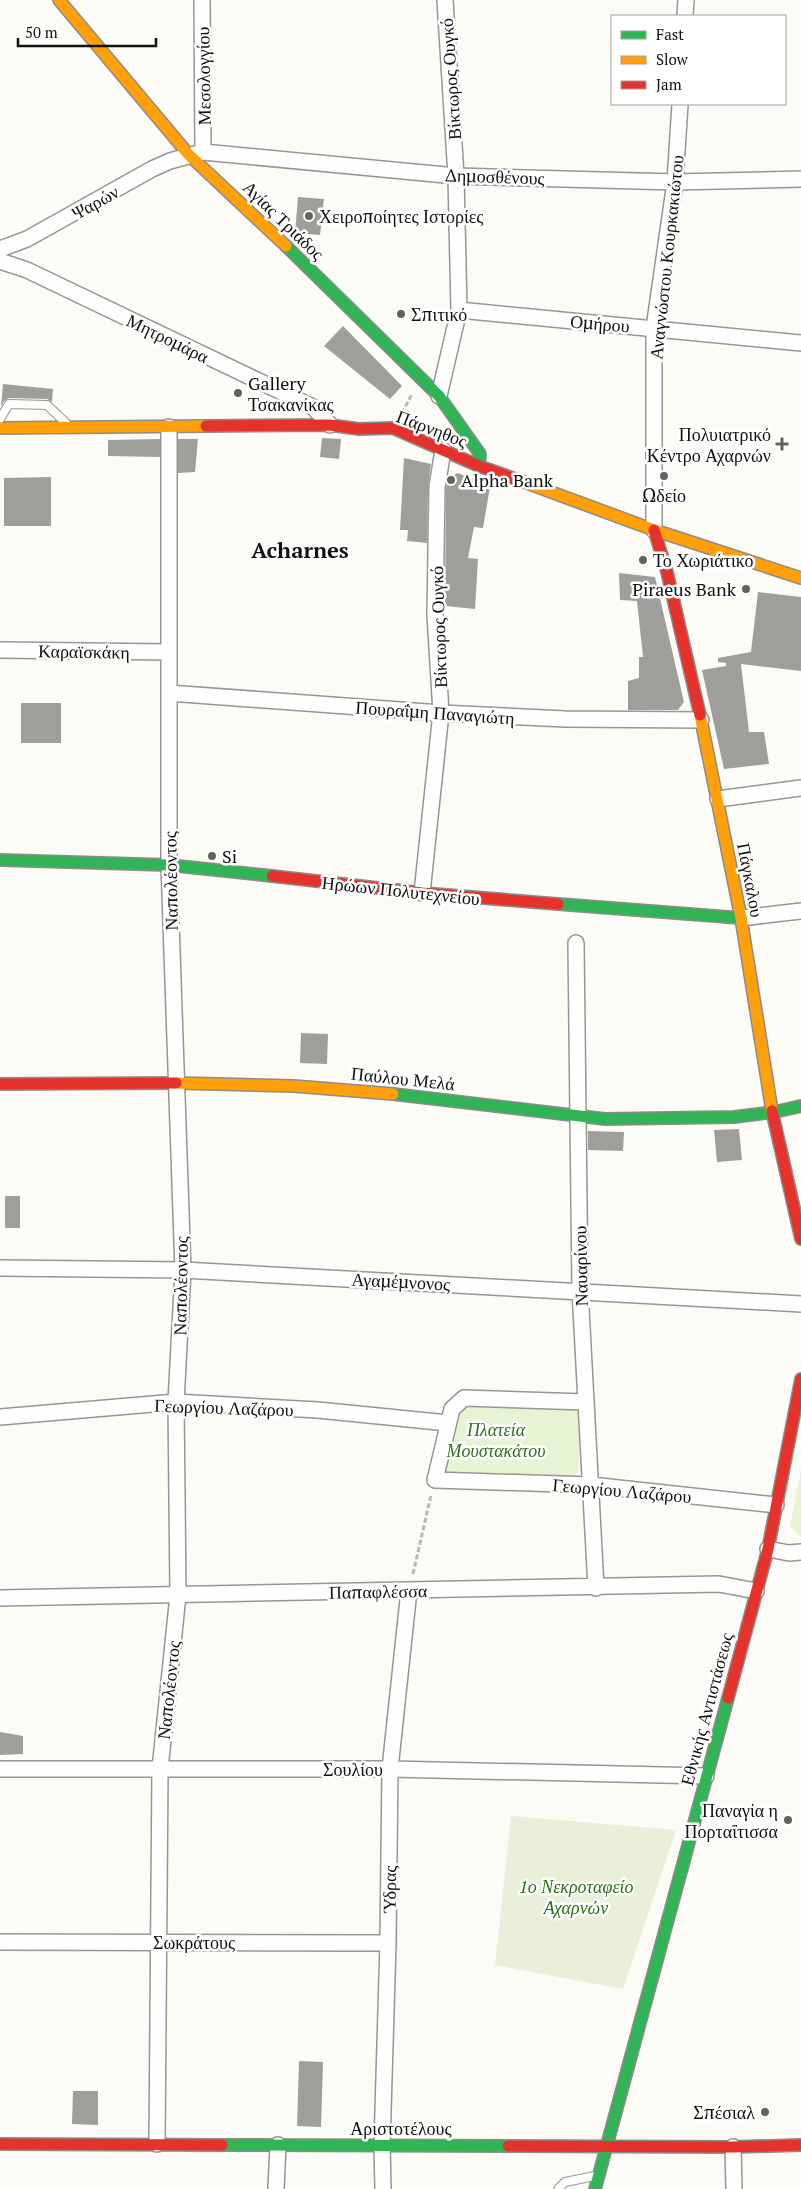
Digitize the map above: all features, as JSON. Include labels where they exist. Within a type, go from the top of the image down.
[{"type":"street","name":"Αγίας Τριάδος","points":[[60,0],[196,154],[259,219],[439,396],[480,454],[479,466]]},
{"type":"street","name":"Μεσολογγίου","points":[[196,154],[202,0]]},
{"type":"street","name":"Βίκτωρος Ουγκό","points":[[439,396],[459,310],[456,176],[445,0]]},
{"type":"street","points":[[685,15],[686,0]]},
{"type":"street","name":"Αναγνώστου Κουρκακιώτου","points":[[654,530],[654,328],[674,182],[680,105]]},
{"type":"street","name":"Δημοσθένους","points":[[196,154],[456,176],[674,182],[801,179]]},
{"type":"street","name":"Ψαρών","points":[[0,249],[27,239],[152,169],[196,154]]},
{"type":"street","name":"Μητρομάρα","points":[[0,261],[27,270],[312,407],[330,425]]},
{"type":"street","name":"Ομήρου","points":[[459,310],[801,343]]},
{"type":"street","name":"Πάρνηθος","points":[[0,428],[330,425],[359,429],[393,428],[479,466],[654,530],[801,578]]},
{"type":"street","name":"Ναπολέοντος","points":[[157,2144],[160,1769],[178,1595],[176,1402],[183,1270],[169,865],[169,427]]},
{"type":"street","name":"Βίκτωρος Ουγκό","points":[[422,893],[441,713],[435,606],[437,486],[443,450]]},
{"type":"street","name":"Πάγκαλου","points":[[654,530],[667,572],[718,799],[741,918],[773,1114],[801,1238]]},
{"type":"street","name":"Καραϊσκάκη","points":[[0,650],[168,652]]},
{"type":"street","name":"Πουραΐμη Παναγιώτη","points":[[169,693],[441,713],[565,719],[701,720]]},
{"type":"street","points":[[718,799],[801,788]]},
{"type":"street","name":"Ηρώων Πολυτεχνείου","points":[[0,860],[169,865],[422,893],[741,918],[801,911]]},
{"type":"street","name":"Ναυαρίνου","points":[[576,943],[580,1290],[596,1588]]},
{"type":"street","name":"Παύλου Μελά","points":[[0,1084],[176,1082],[314,1088],[391,1094],[578,1117],[655,1119],[773,1114],[801,1106]]},
{"type":"street","name":"Αγαμέμνονος","points":[[0,1268],[183,1270],[580,1290],[801,1304]]},
{"type":"street","name":"Εθνικής Αντιστάσεως","points":[[595,2189],[768,1549],[801,1381]]},
{"type":"street","points":[[435,1480],[452,1409],[464,1398],[586,1402]]},
{"type":"street","name":"Γεωργίου Λαζάρου","points":[[0,1418],[176,1402],[318,1410],[448,1424]]},
{"type":"street","name":"Γεωργίου Λαζάρου","points":[[435,1480],[591,1485],[776,1505]]},
{"type":"street","points":[[768,1549],[789,1553],[801,1552]]},
{"type":"street","name":"Παπαφλέσσα","points":[[0,1598],[596,1588],[719,1584],[756,1591]]},
{"type":"street","name":"Ύδρας","points":[[383,2189],[382,2145],[388,1943],[390,1769],[409,1590]]},
{"type":"street","name":"Σουλίου","points":[[0,1769],[390,1769],[706,1776]]},
{"type":"street","name":"Σωκράτους","points":[[0,1942],[388,1943]]},
{"type":"street","name":"Αριστοτέλους","points":[[0,2144],[733,2147],[801,2145]]},
{"type":"street","points":[[276,2189],[278,2145]]},
{"type":"street","points":[[733,2147],[734,2189]]},
{"type":"lane","points":[[0,418],[9,404],[47,405],[72,428]]},
{"type":"lane","points":[[558,2189],[565,2182],[599,2176]]},
{"type":"path","points":[[393,428],[413,392],[439,396]]},
{"type":"path","points":[[409,1590],[435,1480]]},
{"type":"green space","name":"Πλατεία Μουστακάτου","points":[[471,1400],[580,1409],[578,1480],[444,1473],[458,1415]]},
{"type":"green space","points":[[801,1470],[801,1537],[790,1526]]},
{"type":"green space","name":"1ο Νεκροταφείο Αχαρνών","points":[[511,1816],[676,1830],[623,1989],[495,1965]]},
{"type":"building","name":"Χειροποίητες Ιστορίες","points":[[298,197],[324,199],[320,235],[295,233]]},
{"type":"building","points":[[343,326],[402,386],[390,399],[324,346]]},
{"type":"building","points":[[3,384],[53,389],[52,402],[47,399],[9,398],[4,401],[1,407]]},
{"type":"building","points":[[322,438],[341,439],[339,459],[320,457]]},
{"type":"building","points":[[160,439],[160,457],[108,456],[108,440]]},
{"type":"building","points":[[178,439],[198,439],[195,472],[178,473]]},
{"type":"building","points":[[404,458],[431,464],[428,487],[427,543],[407,541],[408,530],[400,530]]},
{"type":"building","points":[[458,473],[490,487],[483,528],[474,527],[468,558],[478,559],[475,609],[445,606],[446,488],[448,478]]},
{"type":"building","points":[[51,477],[51,526],[4,526],[4,478]]},
{"type":"building","points":[[619,573],[655,577],[684,702],[678,710],[628,710],[628,681],[639,678],[639,657],[643,657],[637,601],[620,600]]},
{"type":"building","points":[[758,592],[801,597],[801,671],[741,664],[749,732],[764,732],[769,764],[724,769],[702,670],[726,666],[726,663],[718,662],[718,658],[751,652]]},
{"type":"building","points":[[21,703],[61,703],[61,743],[21,743]]},
{"type":"building","points":[[301,1033],[328,1034],[327,1064],[300,1063]]},
{"type":"building","points":[[739,1129],[742,1160],[717,1162],[714,1130]]},
{"type":"building","points":[[588,1131],[624,1132],[623,1151],[588,1150]]},
{"type":"building","points":[[5,1196],[20,1196],[20,1228],[5,1228]]},
{"type":"building","points":[[0,1732],[23,1736],[23,1754],[0,1755]]},
{"type":"building","points":[[299,2061],[323,2062],[321,2127],[297,2126]]},
{"type":"building","points":[[73,2091],[98,2091],[98,2125],[72,2124]]},
{"type":"traffic: fast","points":[[286,246],[439,396],[480,454],[479,466]]},
{"type":"traffic: fast","points":[[0,860],[169,865],[272,876]]},
{"type":"traffic: fast","points":[[558,904],[741,918]]},
{"type":"traffic: fast","points":[[393,1094],[605,1119],[734,1117],[774,1112],[801,1106]]},
{"type":"traffic: fast","points":[[595,2189],[728,1698]]},
{"type":"traffic: fast","points":[[222,2145],[508,2146]]},
{"type":"traffic: slow","points":[[59,0],[189,155],[286,246]]},
{"type":"traffic: slow","points":[[0,428],[206,426]]},
{"type":"traffic: slow","points":[[524,482],[654,530],[801,578]]},
{"type":"traffic: slow","points":[[700,715],[741,918],[772,1111]]},
{"type":"traffic: slow","points":[[176,1083],[294,1086],[393,1094]]},
{"type":"traffic: jam","points":[[206,426],[330,425],[359,429],[393,428],[479,466],[524,482]]},
{"type":"traffic: jam","points":[[654,530],[667,572],[700,715]]},
{"type":"traffic: jam","points":[[272,876],[422,893],[558,904]]},
{"type":"traffic: jam","points":[[0,1084],[176,1083]]},
{"type":"traffic: jam","points":[[772,1111],[801,1239]]},
{"type":"traffic: jam","points":[[728,1698],[768,1549],[801,1379]]},
{"type":"traffic: jam","points":[[0,2144],[222,2145]]},
{"type":"traffic: jam","points":[[508,2146],[733,2147],[801,2145]]},
{"type":"place","name":"Χειροποίητες Ιστορίες","points":[[309,216]]},
{"type":"place","name":"Σπιτικό","points":[[401,314]]},
{"type":"place","name":"Gallery Τσακανίκας","points":[[238,393]]},
{"type":"place","name":"Πολυιατρικό Κέντρο Αχαρνών","points":[[782,444]]},
{"type":"place","name":"Ωδείο","points":[[664,476]]},
{"type":"place","name":"Alpha Bank","points":[[451,480]]},
{"type":"place","name":"Το Χωριάτικο","points":[[643,560]]},
{"type":"place","name":"Piraeus Bank","points":[[746,589]]},
{"type":"place","name":"Si","points":[[212,856]]},
{"type":"place","name":"Παναγία η Πορταΐτισσα","points":[[788,1820]]},
{"type":"place","name":"Σπέσιαλ","points":[[765,2112]]},
{"type":"district","name":"Acharnes","points":[[300,549]]}]
